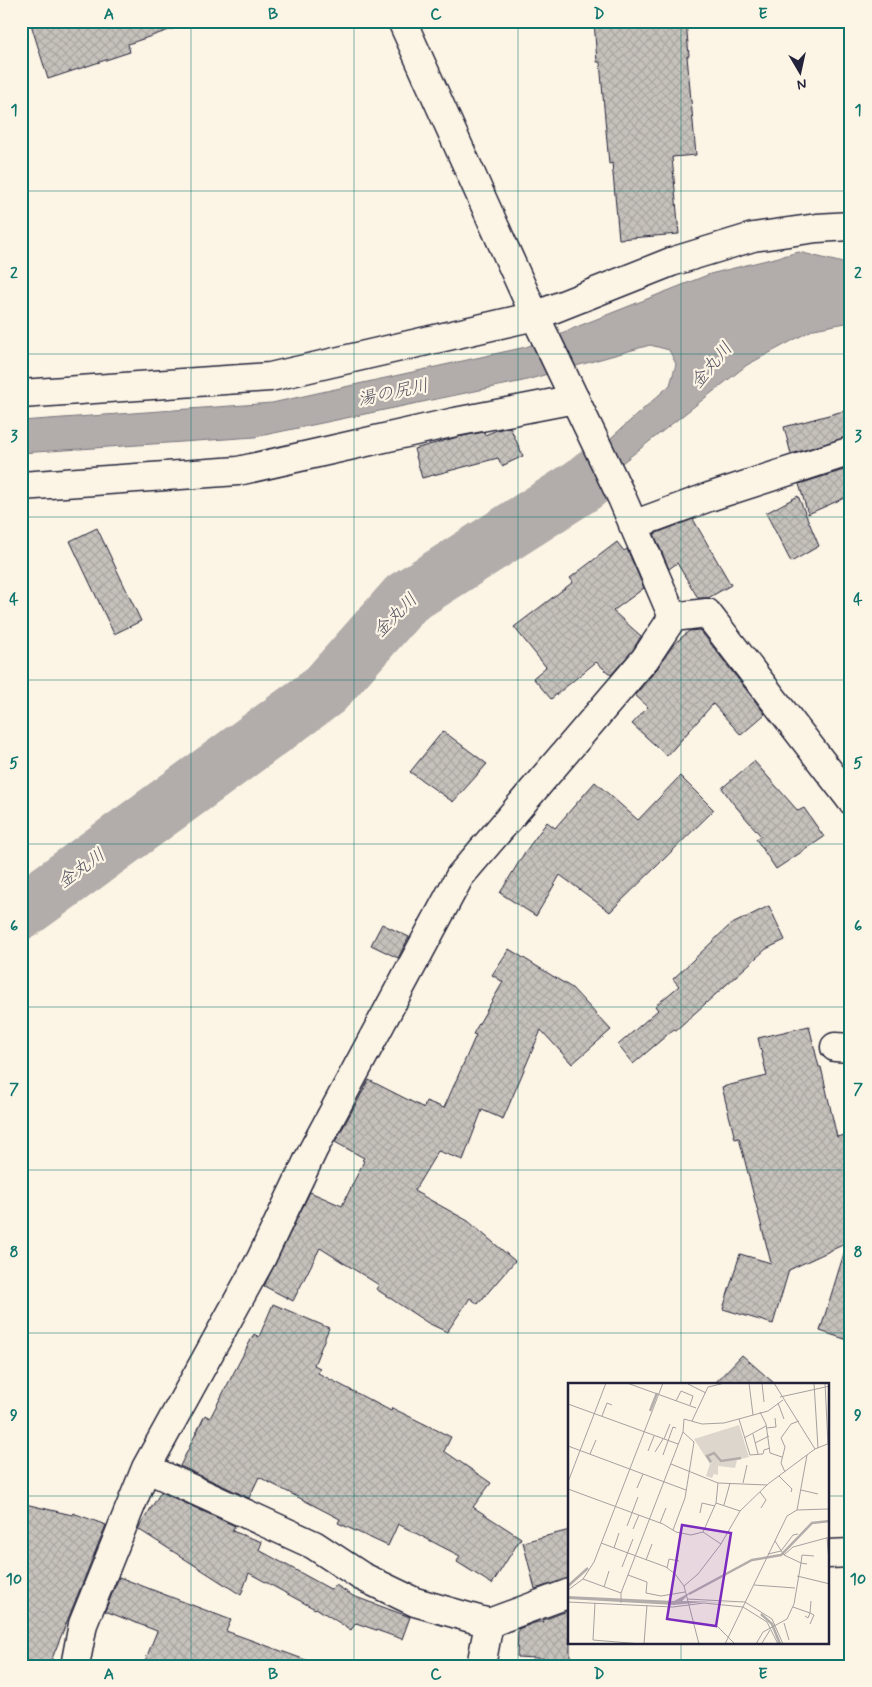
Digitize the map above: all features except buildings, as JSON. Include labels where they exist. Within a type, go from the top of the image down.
[{"type":"street","points":[[402,21],[540,326],[616,487],[673,616]]},
{"type":"street","points":[[21,394],[270,377],[540,326],[671,262],[753,237],[817,228],[851,226]]},
{"type":"street","points":[[21,486],[238,470],[455,422],[570,389]]},
{"type":"street","points":[[633,525],[709,497],[851,451]]},
{"type":"street","points":[[673,616],[707,613],[851,800]]},
{"type":"street","points":[[75,1666],[83,1624],[146,1468],[261,1259],[313,1150],[460,876],[645,659],[673,616]]},
{"type":"street","points":[[146,1468],[314,1544],[361,1576],[415,1602],[489,1623],[568,1594]]},
{"type":"street","points":[[830,1554],[851,1553]]},
{"type":"street","points":[[481,1666],[489,1623]]},
{"type":"water","name":"湯の尻川","points":[[799,252],[851,265],[851,322],[814,329],[747,365],[539,528],[526,514],[670,385],[676,364],[669,350],[650,345],[523,381],[255,437],[21,453],[21,421],[272,403],[526,347],[710,274]]},
{"type":"waterway","name":"金丸川","points":[[21,912],[324,691],[406,598],[583,485],[595,475]]}]
